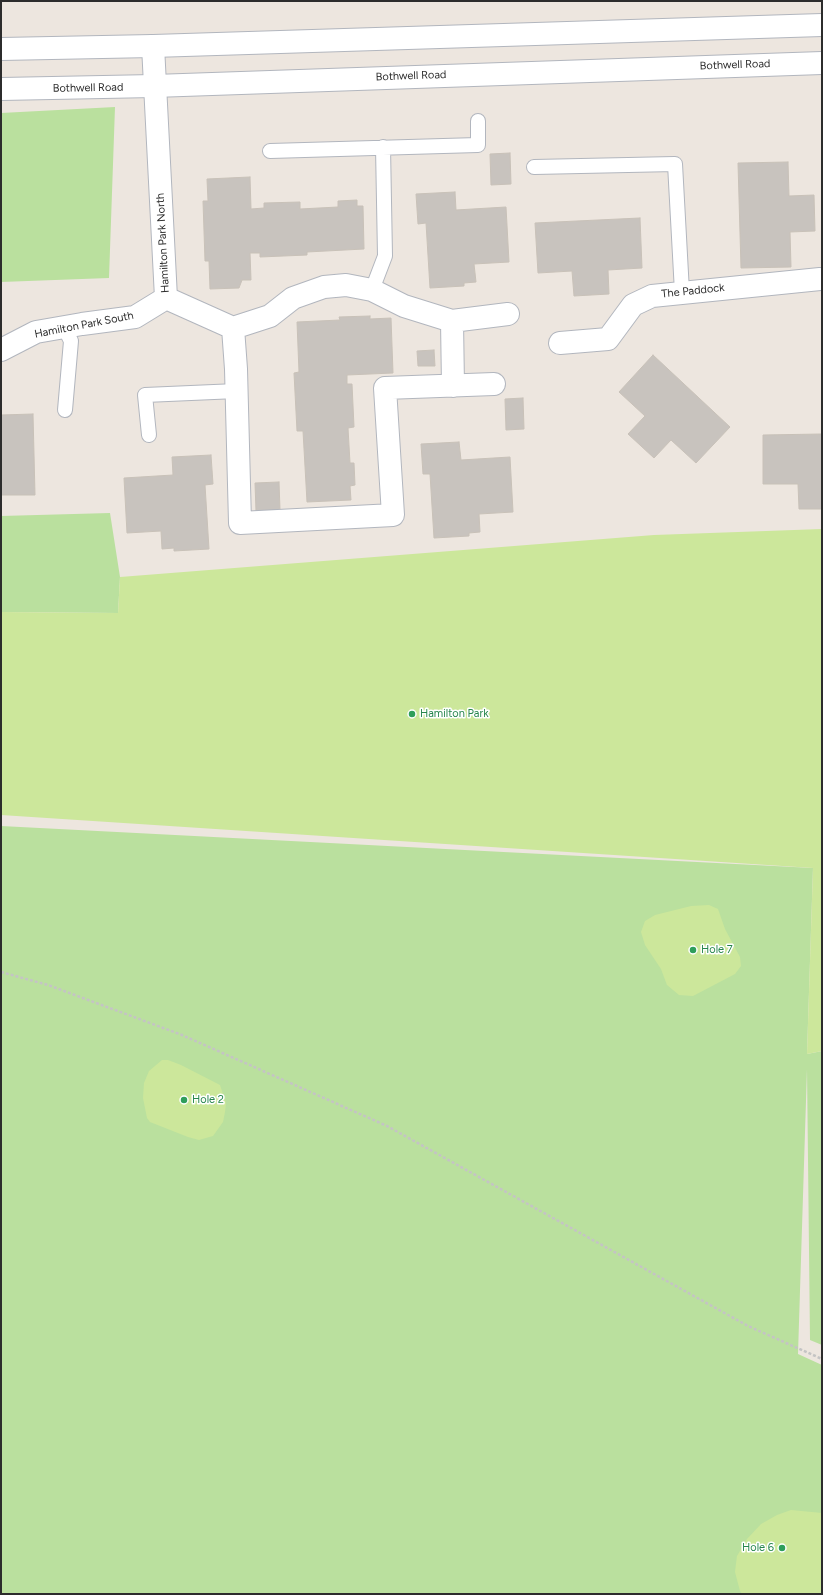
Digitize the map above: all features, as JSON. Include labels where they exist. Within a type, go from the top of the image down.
[{"type":"street","points":[[1,49],[153,46],[822,25]]},
{"type":"street","name":"Hamilton Park North","points":[[153,46],[166,298],[233,328]]},
{"type":"street","name":"Bothwell Road","points":[[1,89],[154,86],[822,62]]},
{"type":"street","name":"The Paddock","points":[[560,343],[608,339],[633,305],[652,296],[821,276]]},
{"type":"street","points":[[494,384],[385,388],[393,515],[240,524],[237,391],[233,328],[270,316],[293,298],[324,287],[346,285],[372,290],[404,306],[452,321],[508,314]]},
{"type":"street","name":"Hamilton Park South","points":[[1,350],[36,332],[135,317],[166,298]]},
{"type":"street","points":[[452,321],[453,386]]},
{"type":"lane","points":[[270,151],[478,145],[478,121]]},
{"type":"lane","points":[[372,290],[385,256],[383,147]]},
{"type":"lane","points":[[534,167],[675,164],[682,292]]},
{"type":"lane","points":[[64,327],[70,341],[65,410]]},
{"type":"lane","points":[[149,435],[145,395],[237,391]]},
{"type":"path","points":[[1,972],[48,986],[182,1035],[387,1126],[748,1326],[822,1359]]},
{"type":"green space","points":[[115,107],[109,278],[1,282],[1,113]]},
{"type":"green space","points":[[110,513],[120,577],[118,613],[1,612],[1,516]]},
{"type":"green space","name":"Hamilton Park","points":[[822,529],[822,1051],[807,1054],[813,868],[1,815],[1,612],[118,613],[120,577],[654,535]]},
{"type":"green space","points":[[1,826],[813,868],[807,1054],[822,1051],[822,1345],[810,1340],[807,1069],[798,1354],[822,1365],[822,1594],[1,1594]]},
{"type":"green space","name":"Hole 7","points":[[709,905],[718,909],[725,929],[740,957],[741,966],[735,974],[693,996],[679,995],[667,985],[661,969],[645,945],[641,932],[645,921],[655,915],[691,906]]},
{"type":"green space","name":"Hole 2","points":[[162,1060],[168,1060],[181,1065],[220,1085],[226,1103],[225,1112],[223,1122],[213,1136],[199,1140],[188,1137],[150,1122],[147,1118],[143,1098],[144,1083],[149,1071]]},
{"type":"green space","name":"Hole 6","points":[[791,1510],[822,1513],[822,1594],[742,1594],[735,1572],[737,1556],[747,1539],[761,1524],[777,1515]]},
{"type":"building","points":[[510,153],[511,184],[491,185],[490,154]]},
{"type":"building","points":[[788,162],[789,196],[814,195],[815,231],[790,232],[791,267],[741,268],[738,163]]},
{"type":"building","points":[[250,177],[251,209],[264,208],[264,203],[300,202],[300,209],[338,207],[338,201],[357,200],[357,206],[363,206],[364,249],[307,252],[307,255],[260,257],[260,253],[250,253],[251,280],[242,280],[239,288],[210,289],[209,261],[205,261],[203,201],[208,201],[207,179]]},
{"type":"building","points":[[455,192],[456,210],[506,207],[509,262],[474,264],[476,282],[464,283],[464,286],[430,288],[426,223],[418,224],[416,194]]},
{"type":"building","points":[[640,218],[642,268],[608,270],[609,294],[574,296],[572,271],[538,273],[535,223]]},
{"type":"building","points":[[370,316],[370,319],[391,318],[393,373],[347,375],[347,384],[352,384],[354,427],[348,428],[350,463],[354,463],[355,485],[350,486],[351,500],[307,502],[303,431],[297,431],[294,373],[299,372],[297,322],[340,320],[339,317]]},
{"type":"building","points":[[434,350],[435,366],[418,366],[417,351]]},
{"type":"building","points":[[653,355],[730,427],[696,463],[671,440],[654,458],[628,434],[645,416],[619,392]]},
{"type":"building","points":[[523,398],[524,429],[506,430],[505,399]]},
{"type":"building","points":[[33,414],[35,495],[1,495],[1,415]]},
{"type":"building","points":[[822,434],[822,509],[799,509],[798,484],[763,484],[763,435]]},
{"type":"building","points":[[459,442],[461,460],[510,457],[513,512],[479,514],[480,532],[469,533],[469,536],[434,538],[430,474],[423,474],[421,444]]},
{"type":"building","points":[[211,455],[213,484],[205,485],[209,549],[174,551],[174,548],[162,549],[161,531],[127,533],[124,478],[173,475],[172,457]]},
{"type":"building","points":[[279,482],[280,510],[256,511],[255,483]]},
{"type":"place","name":"Hamilton Park","points":[[412,714]]},
{"type":"place","name":"Hole 7","points":[[693,950]]},
{"type":"place","name":"Hole 2","points":[[184,1100]]},
{"type":"place","name":"Hole 6","points":[[782,1548]]}]
